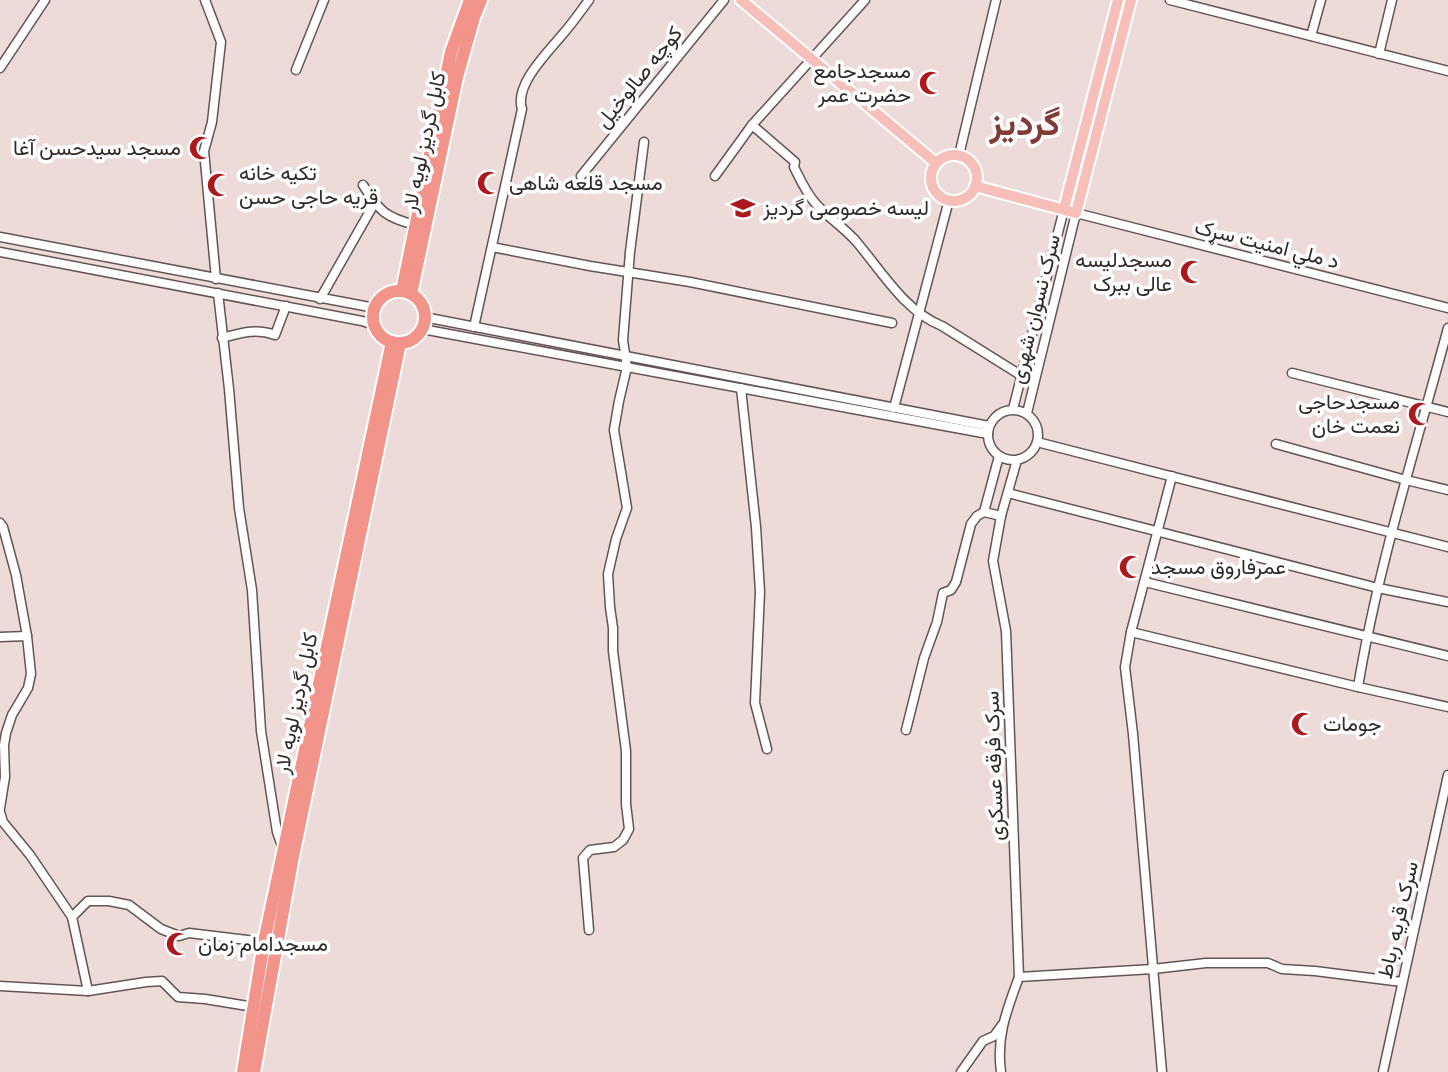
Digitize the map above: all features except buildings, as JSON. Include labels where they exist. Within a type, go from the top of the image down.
[{"type":"highway","name":"کابل گردیز لویه لار","points":[[406,293],[416,225],[451,52],[470,0]]},
{"type":"highway","name":"کابل گردیز لویه لار","points":[[406,293],[457,77],[481,0]]},
{"type":"highway","points":[[394,292],[406,293],[417,299],[422,306],[423,323],[416,337],[409,341],[396,342],[384,338],[374,325],[374,308],[386,295],[394,292]]},
{"type":"highway","name":"کابل گردیز لویه لار","points":[[243,1072],[264,942],[396,342]]},
{"type":"highway","name":"کابل گردیز لویه لار","points":[[254,1072],[293,856],[396,342]]},
{"type":"main road","points":[[741,0],[936,163]]},
{"type":"main road","points":[[1064,209],[1118,0]]},
{"type":"main road","points":[[975,186],[1076,213],[1131,0]]},
{"type":"main road","points":[[959,155],[972,164],[977,179],[971,193],[965,198],[949,200],[936,192],[932,185],[932,169],[943,157],[959,155]]},
{"type":"street","points":[[0,68],[45,0]]},
{"type":"street","points":[[205,0],[221,42],[212,122],[204,151],[216,279]]},
{"type":"street","points":[[296,70],[324,0]]},
{"type":"street","points":[[474,327],[522,109],[520,102],[523,91],[532,72],[589,0]]},
{"type":"street","name":"کوچه صالوخیل","points":[[581,176],[724,0]]},
{"type":"street","points":[[715,176],[752,125],[865,0]]},
{"type":"street","points":[[959,155],[996,0]]},
{"type":"street","points":[[1170,0],[1448,71]]},
{"type":"street","points":[[1311,36],[1321,0]]},
{"type":"street","points":[[1379,54],[1392,0]]},
{"type":"street","points":[[752,125],[795,162],[794,167],[816,204],[855,240],[913,309],[1022,376]]},
{"type":"street","points":[[589,930],[583,858],[590,850],[614,847],[623,840],[629,829],[626,751],[613,652],[608,574],[615,539],[627,508],[614,430],[627,367],[622,340],[644,142]]},
{"type":"street","points":[[363,185],[374,204],[395,220],[416,225]]},
{"type":"street","points":[[894,408],[949,200]]},
{"type":"street","points":[[320,299],[374,204]]},
{"type":"street","name":"سرک نسوان شهری","points":[[1013,409],[1064,209]]},
{"type":"street","name":"سرک نسوان شهری","points":[[1027,413],[1076,213]]},
{"type":"street","name":"د ملي امنیت سړک","points":[[1076,213],[1448,308]]},
{"type":"street","points":[[0,237],[374,308]]},
{"type":"street","points":[[492,247],[690,282],[892,323]]},
{"type":"street","points":[[0,252],[374,325]]},
{"type":"street","points":[[218,293],[239,508],[252,590],[261,732],[277,832],[284,852]]},
{"type":"street","points":[[222,338],[249,332],[264,331],[275,334],[286,306]]},
{"type":"street","points":[[423,323],[474,327],[894,408],[988,430]]},
{"type":"street","points":[[423,323],[627,367],[988,430]]},
{"type":"street","points":[[1357,687],[1378,587],[1448,328]]},
{"type":"street","points":[[1292,373],[1448,412]]},
{"type":"street","points":[[741,388],[760,592],[755,703],[766,749]]},
{"type":"street","points":[[1006,410],[1027,413],[1036,424],[1037,442],[1029,454],[1017,460],[999,456],[990,446],[988,430],[999,414],[1006,410]]},
{"type":"street","points":[[1037,442],[1448,547]]},
{"type":"street","points":[[1276,444],[1448,490]]},
{"type":"street","points":[[984,512],[999,456]]},
{"type":"street","name":"سرک فرقه عسکری","points":[[1001,1072],[1002,1024],[1019,977],[1006,631],[993,561],[1001,516],[1017,460]]},
{"type":"street","points":[[1162,1072],[1125,667],[1131,632],[1172,476]]},
{"type":"street","points":[[1008,493],[1378,587],[1448,602]]},
{"type":"street","points":[[906,730],[943,593],[951,590],[956,582],[971,524],[984,512],[1001,516]]},
{"type":"street","points":[[0,523],[16,575],[31,674],[28,688],[12,715],[6,733],[5,777],[0,810],[3,822],[30,855],[72,917],[88,991]]},
{"type":"street","points":[[1145,582],[1448,656]]},
{"type":"street","points":[[1131,632],[1448,707]]},
{"type":"street","points":[[0,637],[27,636]]},
{"type":"street","name":"سرک قریه رباط","points":[[1383,1072],[1448,775]]},
{"type":"street","points":[[72,917],[88,901],[109,901],[129,905],[161,929],[179,936],[189,933],[264,942]]},
{"type":"street","points":[[1019,977],[1206,963],[1268,963],[1282,969],[1402,982]]},
{"type":"street","points":[[0,986],[88,991],[162,981],[178,998],[205,999],[254,1007]]},
{"type":"street","points":[[961,1072],[983,1041],[994,1036],[1002,1024]]},
{"type":"place","name":"مسجدجامع حضرت عمر","points":[[931,83]]},
{"type":"place","name":"مسجد سیدحسن آغا","points":[[201,148]]},
{"type":"place","name":"مسجد قلعه شاهی","points":[[489,183]]},
{"type":"place","name":"تکیه خانه قریه حاجی حسن","points":[[219,185]]},
{"type":"place","name":"لیسه خصوصی گردیز","points":[[743,208]]},
{"type":"place","name":"مسجدلیسه عالی ببرک","points":[[1192,272]]},
{"type":"place","name":"مسجدحاجی نعمت خان","points":[[1420,414]]},
{"type":"place","name":"عمرفاروق مسجد","points":[[1131,567]]},
{"type":"place","name":"جومات","points":[[1303,724]]},
{"type":"place","name":"مسجدامام زمان","points":[[178,944]]},
{"type":"district","name":"گردیز","points":[[1025,123]]}]
